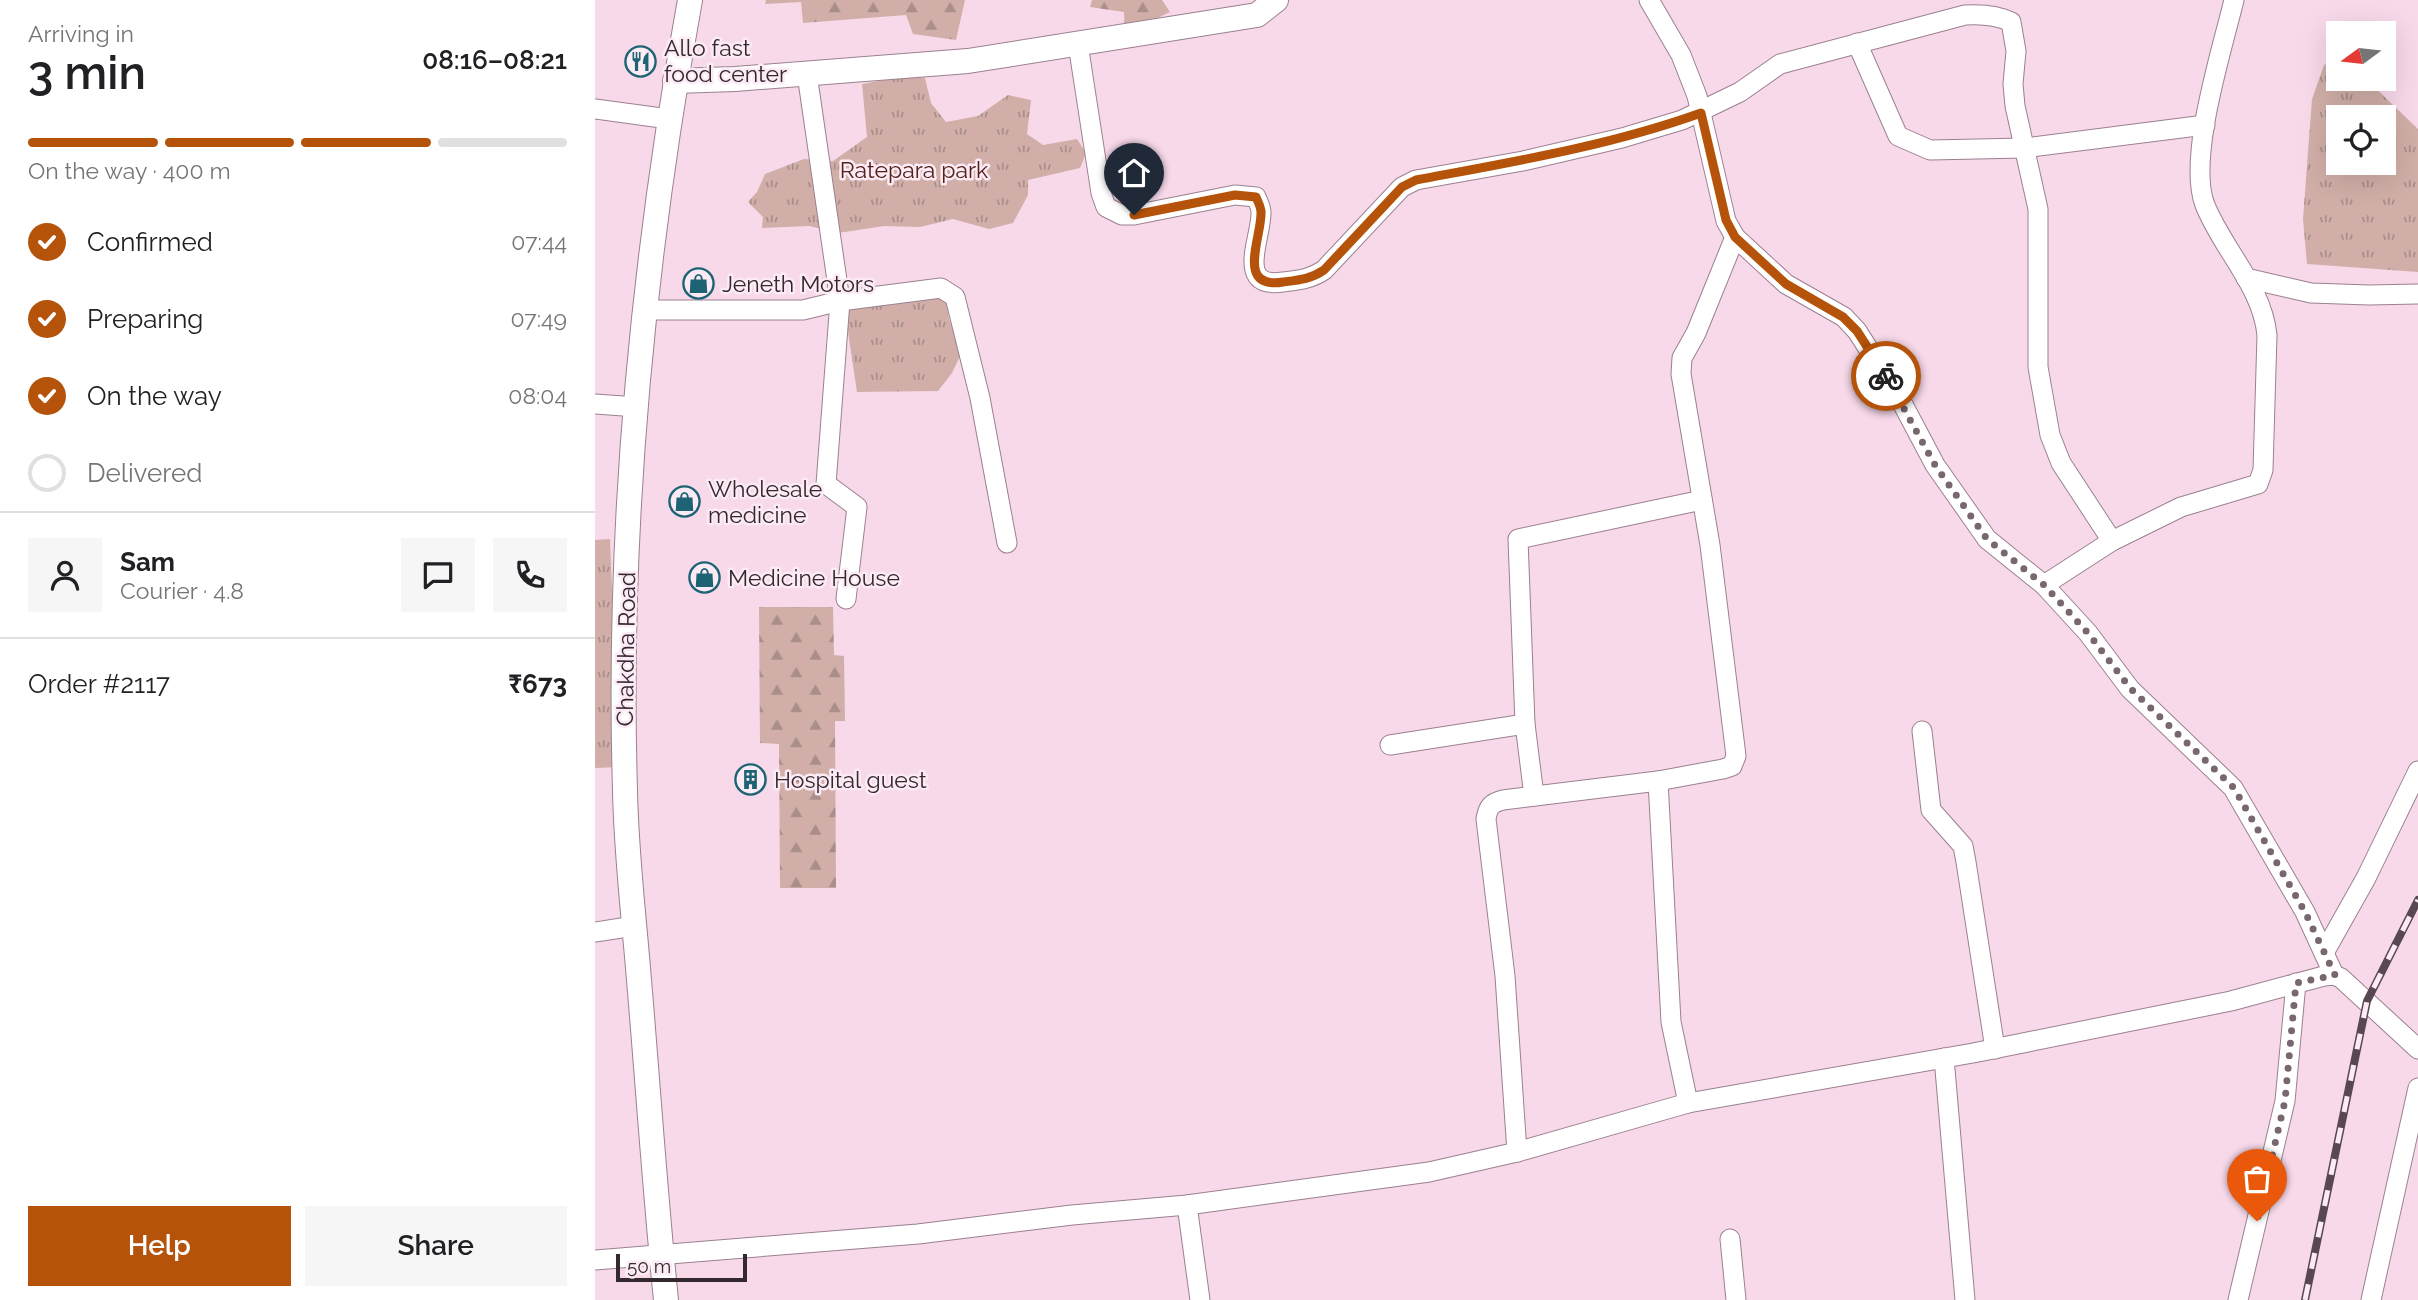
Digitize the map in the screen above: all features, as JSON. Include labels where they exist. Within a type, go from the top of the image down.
[{"type":"main road","name":"Chakdha Road","points":[[666,1300],[625,792],[625,604],[645,310],[669,120],[690,0]]},
{"type":"main road","points":[[675,81],[968,61],[1257,15],[1276,0]]},
{"type":"street","points":[[1649,0],[1681,55],[1701,113],[1726,220],[1735,237],[1786,284],[1843,317],[1857,331],[1899,397],[1935,465],[1987,539],[2044,585],[2088,633],[2125,683],[2234,788],[2325,951],[2335,975],[2349,984],[2418,1049]]},
{"type":"street","points":[[2044,585],[2112,541],[2181,507],[2258,484],[2263,470],[2267,335],[2265,318],[2205,205],[2200,173],[2205,125],[2234,0]]},
{"type":"street","points":[[1078,44],[1101,193],[1106,207],[1122,215],[1134,215],[1235,195],[1256,197],[1262,211],[1253,267],[1258,277],[1265,282],[1276,284],[1311,278],[1324,270],[1402,187],[1416,180],[1622,138],[1701,113],[1748,88],[1780,64],[1965,15],[2001,17],[2011,22],[2016,51],[2013,85],[2015,106],[2038,209],[2038,367],[2050,435],[2061,463],[2112,541]]},
{"type":"street","points":[[1857,43],[1898,136],[1930,150],[2024,148],[2205,125]]},
{"type":"street","points":[[807,74],[841,301],[826,484],[857,507],[846,599]]},
{"type":"street","points":[[595,109],[669,120]]},
{"type":"street","points":[[1517,1152],[1505,976],[1486,818],[1488,807],[1494,802],[1658,781],[1723,769],[1732,766],[1736,756],[1702,500],[1681,374],[1682,358],[1696,333],[1735,237]]},
{"type":"street","points":[[2246,278],[2311,293],[2418,294]]},
{"type":"street","points":[[645,310],[803,310],[841,301],[941,288],[955,297],[980,398],[1007,543]]},
{"type":"street","points":[[595,404],[637,407]]},
{"type":"street","points":[[1534,796],[1525,724],[1518,539],[1702,500]]},
{"type":"street","points":[[1390,745],[1525,724]]},
{"type":"street","points":[[1922,732],[1931,810],[1963,846],[1995,1049]]},
{"type":"street","points":[[2325,951],[2366,878],[2418,771]]},
{"type":"street","points":[[1658,781],[1671,1022],[1688,1103]]},
{"type":"street","points":[[595,932],[634,926]]},
{"type":"street","points":[[595,1260],[918,1234],[1072,1215],[1187,1205],[1429,1172],[1517,1152],[1688,1103],[1995,1049],[2231,1000],[2335,975]]},
{"type":"street","points":[[2238,1300],[2285,1101],[2296,983]]},
{"type":"street","points":[[1944,1058],[1965,1300]]},
{"type":"street","points":[[2371,1300],[2418,1088]]},
{"type":"street","points":[[1187,1205],[1200,1300]]},
{"type":"street","points":[[1730,1239],[1735,1300]]},
{"type":"green space","points":[[766,0],[965,0],[956,40],[913,34],[906,15],[803,23],[801,2],[765,4]]},
{"type":"green space","points":[[1092,0],[1162,0],[1170,12],[1125,34],[1124,12],[1090,7]]},
{"type":"green space","points":[[2326,64],[2326,91],[2378,91],[2393,105],[2326,105],[2326,175],[2396,175],[2396,108],[2418,129],[2418,272],[2307,264],[2303,219],[2312,99]]},
{"type":"green space","name":"Ratepara park","points":[[906,76],[925,78],[931,103],[946,122],[978,116],[1008,95],[1031,100],[1027,134],[1043,145],[1077,139],[1086,153],[1080,168],[1028,180],[1028,195],[1013,223],[989,229],[953,219],[920,227],[884,226],[838,233],[809,226],[762,228],[763,217],[748,202],[757,192],[765,174],[804,159],[833,161],[867,137],[862,84]]},
{"type":"green space","points":[[944,289],[949,319],[962,352],[952,373],[938,391],[857,392],[845,312],[850,300]]},
{"type":"green space","points":[[610,539],[619,767],[595,768],[595,540]]},
{"type":"green space","points":[[759,607],[833,607],[834,655],[844,656],[845,721],[835,721],[836,888],[780,888],[779,744],[760,743]]},
{"type":"railway","points":[[2305,1300],[2367,1001],[2418,900]]},
{"type":"way so far","points":[[1886,376],[1935,465],[1987,539],[2044,585],[2088,633],[2130,688],[2234,788],[2325,951],[2335,975],[2296,983],[2285,1101],[2257,1221]]},
{"type":"place","name":"Allo fast food center","points":[[641,61]]},
{"type":"place","name":"Jeneth Motors","points":[[699,284]]},
{"type":"place","name":"Wholesale medicine","points":[[685,502]]},
{"type":"place","name":"Medicine House","points":[[705,578]]},
{"type":"place","name":"Hospital guest","points":[[751,780]]},
{"type":"route","points":[[1134,215],[1235,195],[1256,197],[1262,211],[1253,267],[1258,277],[1265,282],[1276,284],[1311,278],[1324,270],[1402,187],[1416,180],[1622,138],[1701,113],[1726,220],[1735,237],[1786,284],[1843,317],[1857,331],[1886,376]]}]
